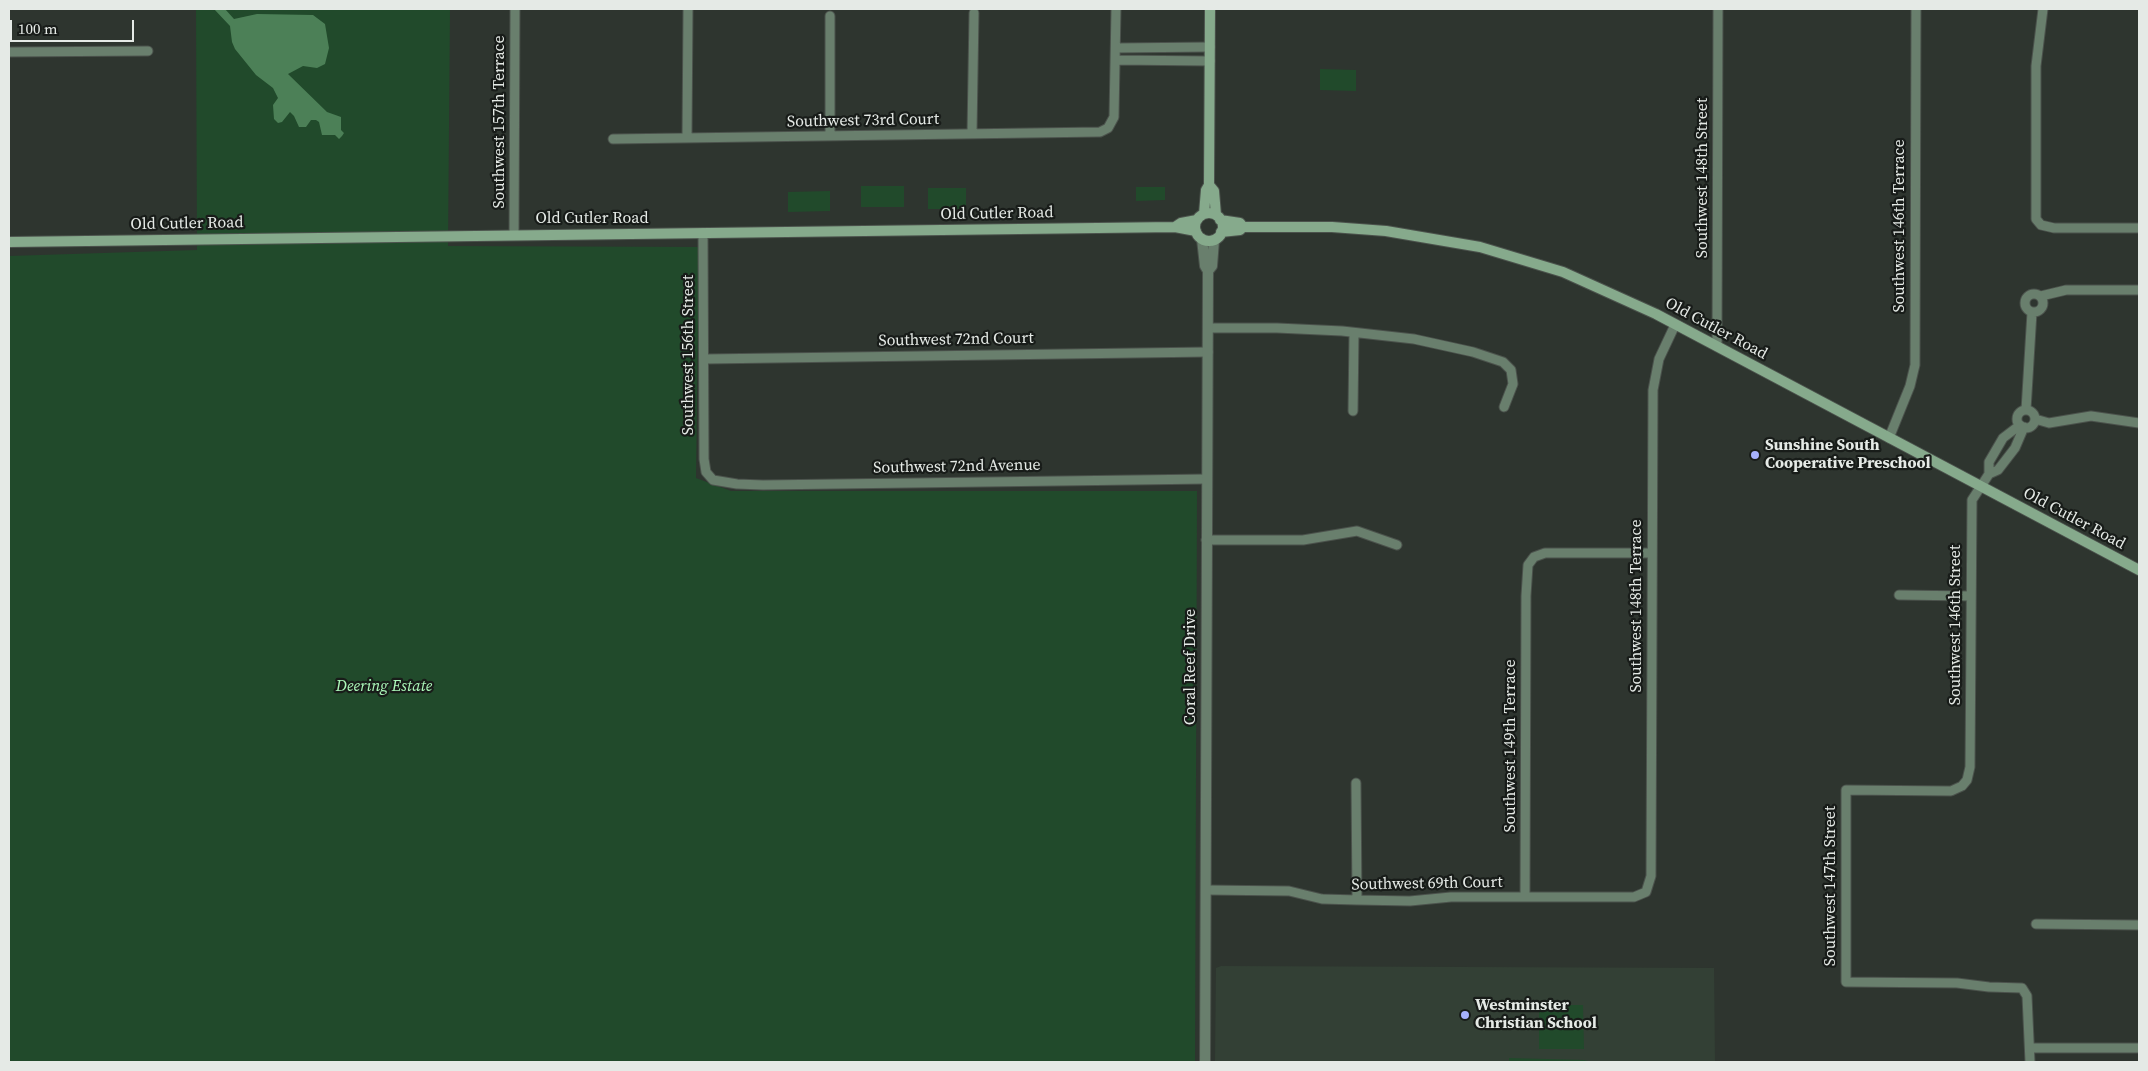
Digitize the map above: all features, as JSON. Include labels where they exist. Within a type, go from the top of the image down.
[{"type":"main road","points":[[1199,235],[1206,190],[1209,184],[1210,9]]},
{"type":"main road","points":[[1209,184],[1214,191],[1218,218],[1217,236]]},
{"type":"main road","name":"Old Cutler Road","points":[[1175,227],[1181,223],[1201,217],[1218,218],[1240,223],[1243,227]]},
{"type":"main road","name":"Old Cutler Road","points":[[9,242],[1175,227],[1199,235],[1217,236],[1240,230],[1243,227],[1361,229],[1457,242],[1532,262],[1570,275],[1617,295],[2139,570]]},
{"type":"street","name":"Southwest 157th Terrace","points":[[514,235],[515,9]]},
{"type":"street","points":[[687,138],[688,9]]},
{"type":"street","points":[[1116,9],[1116,60],[1210,61]]},
{"type":"street","name":"Southwest 148th Street","points":[[1717,346],[1718,9]]},
{"type":"street","name":"Southwest 146th Terrace","points":[[1889,438],[1915,369],[1916,9]]},
{"type":"street","points":[[2043,9],[2036,66],[2035,214],[2038,222],[2046,227],[2139,228]]},
{"type":"street","points":[[972,133],[974,13]]},
{"type":"street","points":[[830,16],[830,136]]},
{"type":"street","points":[[1116,48],[1210,48]]},
{"type":"street","points":[[9,52],[148,51]]},
{"type":"street","name":"Southwest 73rd Court","points":[[613,139],[1097,132],[1104,130],[1110,125],[1115,110],[1116,60]]},
{"type":"street","name":"Southwest 156th Street","points":[[703,233],[704,460],[708,476]]},
{"type":"street","name":"Coral Reef Drive","points":[[1199,235],[1205,266],[1208,271],[1205,1062]]},
{"type":"street","name":"Coral Reef Drive","points":[[1208,271],[1212,266],[1217,236]]},
{"type":"street","points":[[2041,296],[2044,302],[2038,312],[2032,312],[2027,308],[2026,300],[2032,294],[2041,296],[2066,290],[2139,290]]},
{"type":"street","points":[[2026,410],[2032,312]]},
{"type":"street","name":"Southwest 148th Terrace","points":[[1647,890],[1651,876],[1653,382],[1659,359],[1675,325]]},
{"type":"street","points":[[1208,328],[1277,328],[1354,333],[1418,340],[1473,352],[1503,362],[1510,368],[1513,378],[1504,407]]},
{"type":"street","points":[[1353,411],[1354,333]]},
{"type":"street","name":"Southwest 72nd Court","points":[[705,359],[1208,352]]},
{"type":"street","points":[[2026,410],[2018,414],[2022,426],[2015,448],[1998,470],[1989,474],[1989,462],[2003,438],[2022,426],[2032,425],[2033,414],[2026,410]]},
{"type":"street","points":[[2034,419],[2049,423],[2091,416],[2139,423]]},
{"type":"street","name":"Southwest 146th Street","points":[[1846,790],[1951,791],[1965,783],[1970,766],[1972,500],[1989,474]]},
{"type":"street","name":"Southwest 72nd Avenue","points":[[708,476],[727,483],[754,485],[1207,479]]},
{"type":"street","points":[[1206,540],[1305,540],[1357,531],[1397,545]]},
{"type":"street","name":"Southwest 149th Terrace","points":[[1525,897],[1526,596],[1528,565],[1539,554],[1652,554]]},
{"type":"street","points":[[1899,595],[1971,596]]},
{"type":"street","points":[[1356,783],[1357,900]]},
{"type":"street","name":"Southwest 147th Street","points":[[1846,790],[1846,982],[1958,983],[2024,989],[2027,996],[2030,1048]]},
{"type":"street","name":"Southwest 69th Court","points":[[1206,890],[1289,891],[1320,898],[1410,901],[1451,897],[1634,897],[1647,890]]},
{"type":"street","points":[[2036,924],[2139,925]]},
{"type":"street","points":[[2030,1062],[2030,1048],[2139,1048]]},
{"type":"shaded area","points":[[214,9],[225,9],[234,19],[257,14],[313,15],[325,24],[329,48],[325,64],[317,68],[303,66],[288,74],[327,112],[341,117],[341,130],[344,133],[339,139],[335,135],[322,135],[319,122],[316,120],[311,120],[306,127],[299,127],[290,112],[282,122],[278,123],[274,119],[273,105],[278,98],[273,88],[256,75],[235,49],[230,26]]},
{"type":"shaded area","name":"Westminster Christian School","points":[[1221,966],[1714,968],[1715,1062],[1215,1062],[1216,968]]},
{"type":"green space","name":"Deering Estate","points":[[196,9],[450,9],[448,246],[699,247],[696,478],[731,491],[1197,491],[1195,1062],[9,1062],[9,256],[197,250]]},
{"type":"green space","points":[[1320,69],[1356,70],[1356,91],[1320,90]]},
{"type":"green space","points":[[861,186],[904,186],[904,207],[861,207]]},
{"type":"green space","points":[[1136,187],[1165,187],[1165,200],[1136,201]]},
{"type":"green space","points":[[928,188],[966,188],[966,209],[928,209]]},
{"type":"green space","points":[[830,191],[830,211],[788,212],[788,192]]},
{"type":"green space","points":[[1539,1005],[1583,1005],[1584,1049],[1539,1049]]},
{"type":"green space","points":[[1509,1058],[1584,1060],[1592,1062],[1509,1062]]},
{"type":"place","name":"Sunshine South Cooperative Preschool","points":[[1755,455]]},
{"type":"place","name":"Westminster Christian School","points":[[1465,1015]]}]
